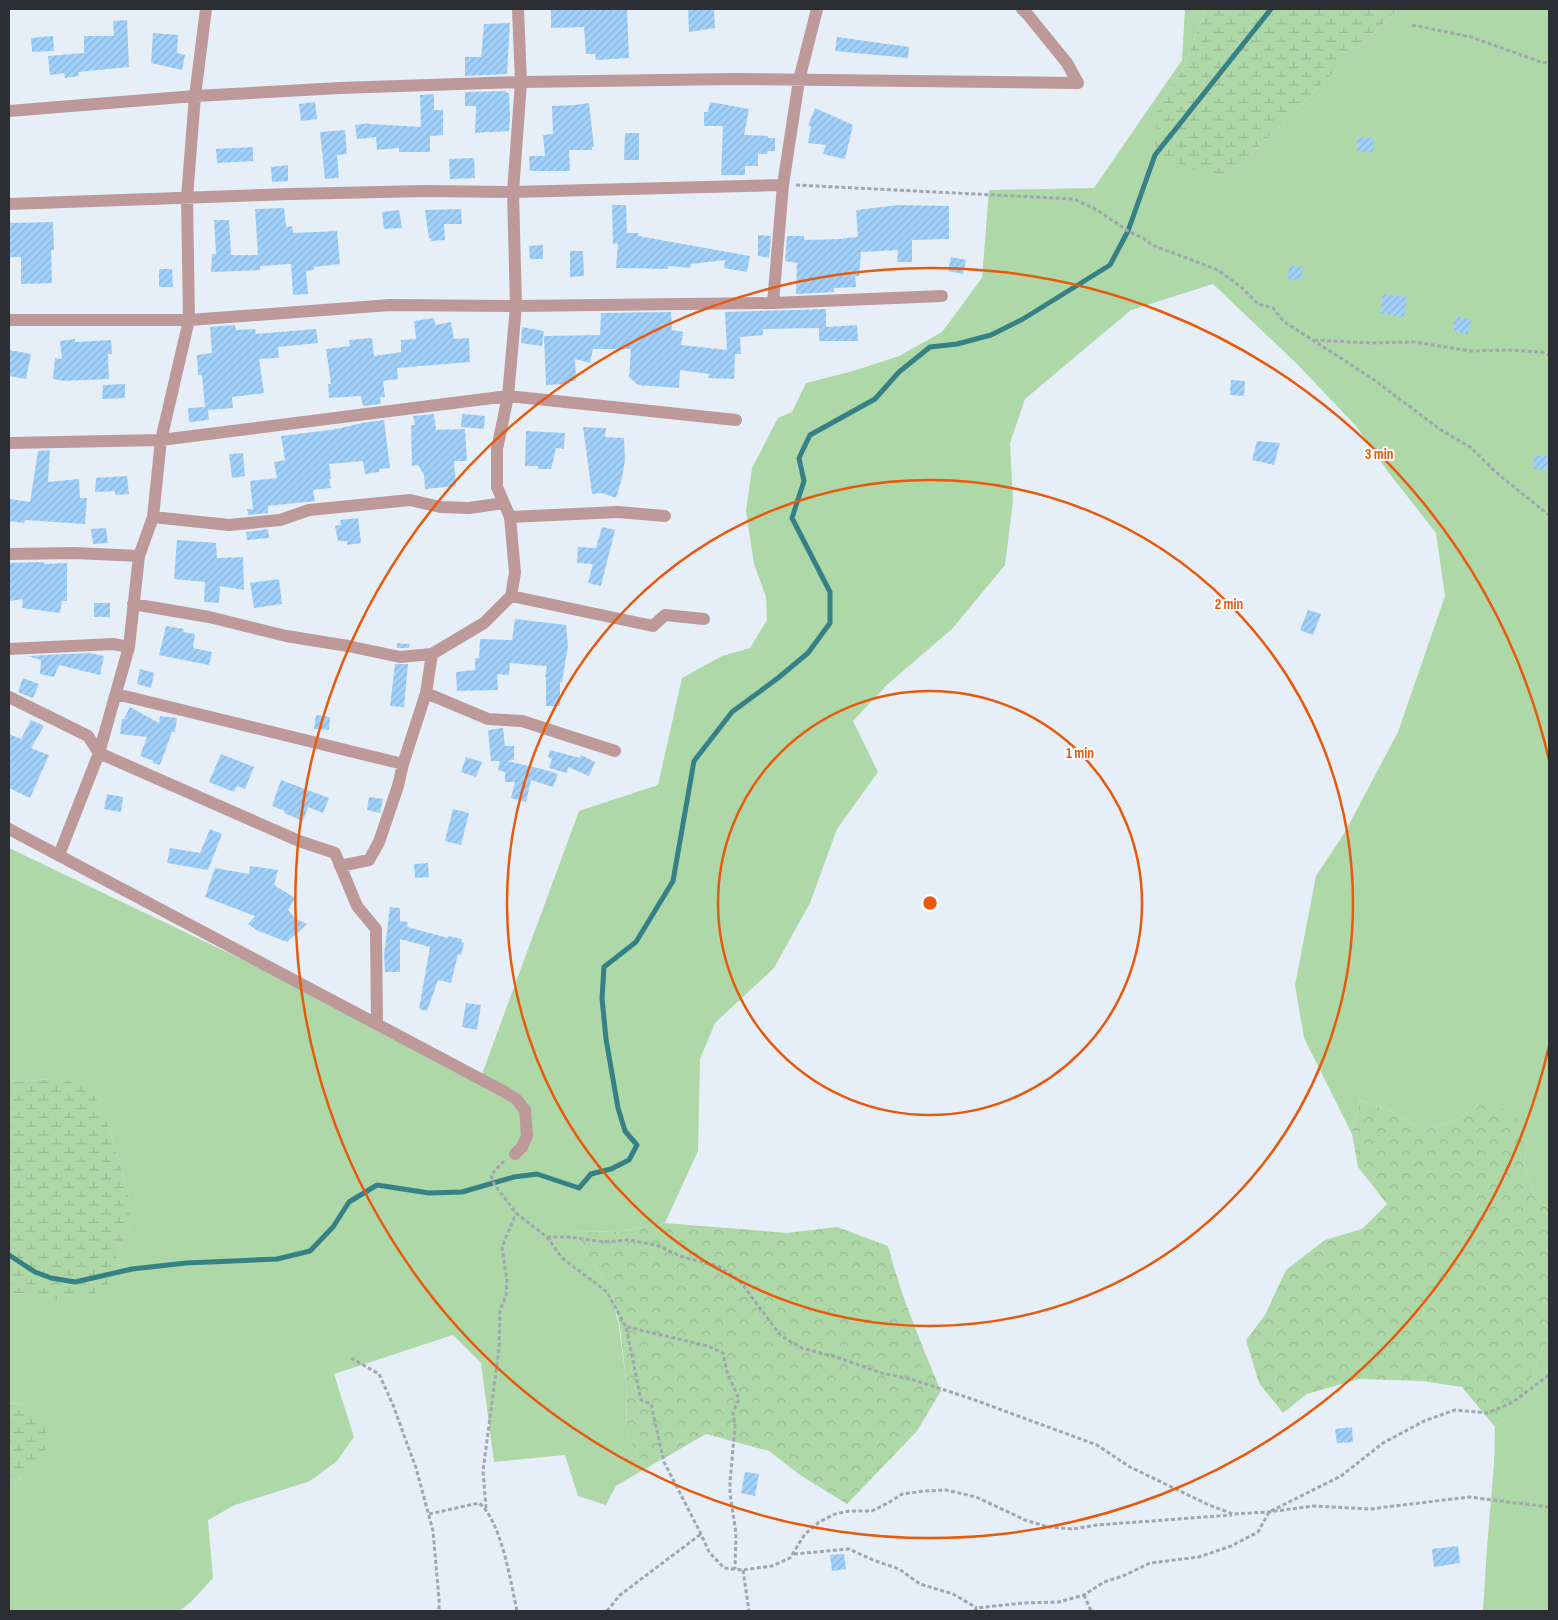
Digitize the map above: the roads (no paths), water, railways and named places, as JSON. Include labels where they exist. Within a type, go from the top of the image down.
[{"type":"street","points":[[59,855],[99,754],[129,647],[139,556],[153,517],[161,440],[189,320],[187,198],[195,96],[206,9]]},
{"type":"street","points":[[134,604],[209,617],[286,636],[400,657],[432,654],[484,623],[511,596],[515,572],[510,518],[497,486],[497,449],[508,396],[516,306],[513,192],[521,82],[518,9]]},
{"type":"street","points":[[773,303],[783,185],[799,80],[817,9]]},
{"type":"street","points":[[9,111],[195,96],[340,88],[521,82],[735,79],[1078,83],[1067,63],[1022,9]]},
{"type":"street","points":[[9,204],[425,191],[513,192],[783,185]]},
{"type":"street","points":[[9,320],[189,320],[390,305],[516,306],[773,303],[942,296]]},
{"type":"street","points":[[9,443],[161,440],[508,396],[736,420]]},
{"type":"street","points":[[153,517],[229,525],[280,520],[309,510],[410,500],[440,507],[469,508],[504,502]]},
{"type":"street","points":[[510,518],[618,512],[665,516]]},
{"type":"street","points":[[9,554],[75,553],[139,556]]},
{"type":"street","points":[[511,596],[653,626],[665,614],[704,619]]},
{"type":"street","points":[[9,649],[113,644],[129,647]]},
{"type":"street","points":[[340,866],[369,860],[379,842],[426,692],[432,654]]},
{"type":"street","points":[[426,692],[488,719],[522,721],[615,751]]},
{"type":"street","points":[[116,694],[403,764]]},
{"type":"street","points":[[9,697],[88,736],[99,754],[299,841],[335,853],[357,906],[376,929],[377,1024]]},
{"type":"street","points":[[9,829],[516,1099],[525,1110],[526,1136],[522,1147],[515,1154]]},
{"type":"waterway","points":[[9,1255],[35,1272],[51,1278],[75,1282],[132,1269],[186,1263],[277,1259],[310,1251],[333,1227],[349,1202],[377,1185],[429,1193],[462,1192],[514,1177],[537,1174],[579,1188],[591,1174],[611,1169],[629,1160],[637,1145],[625,1131],[618,1108],[606,1039],[602,998],[604,967],[636,942],[673,881],[694,761],[732,712],[808,653],[830,623],[830,592],[792,518],[804,481],[799,458],[810,435],[875,399],[899,372],[930,347],[957,344],[991,335],[1023,319],[1110,265],[1128,231],[1155,155],[1271,9]]}]
